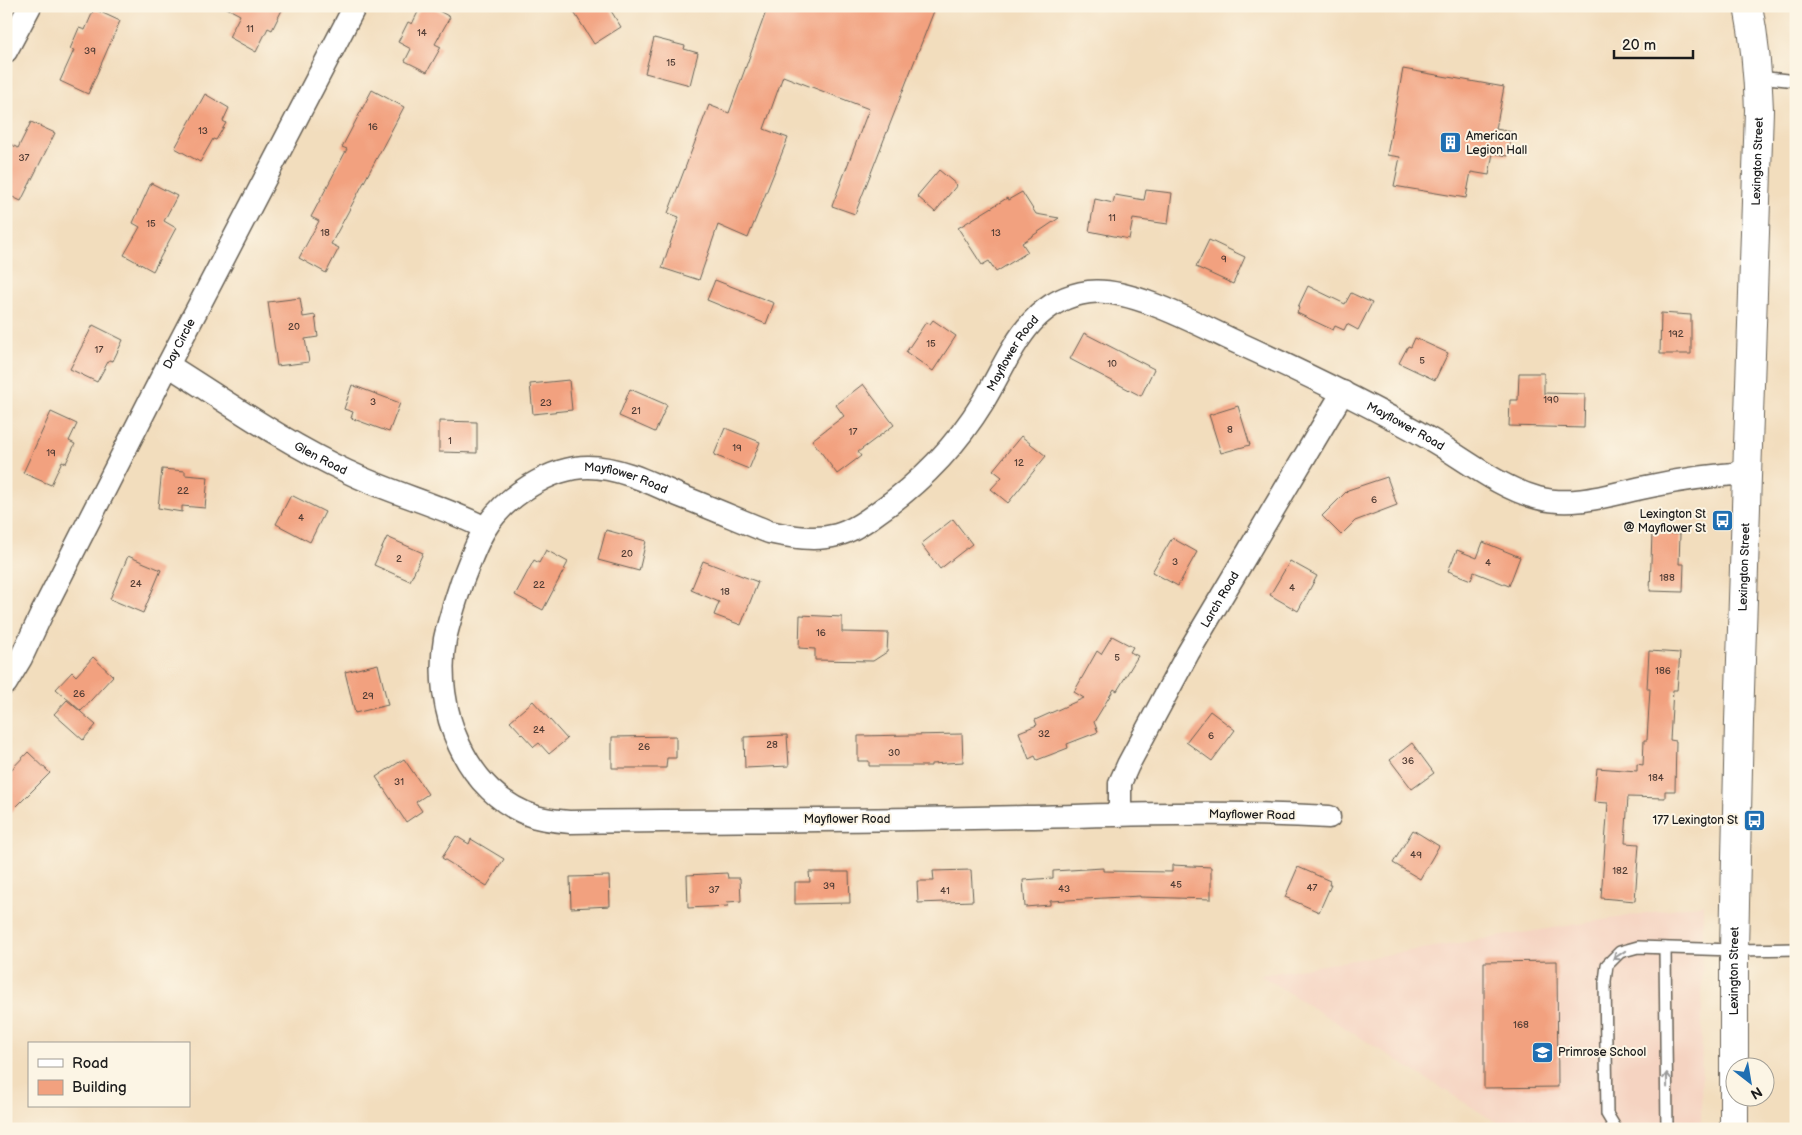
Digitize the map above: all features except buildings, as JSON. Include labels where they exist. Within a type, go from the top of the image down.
[{"type":"main road","name":"Lexington Street","points":[[1734,1129],[1734,950],[1739,722],[1758,137],[1758,77],[1754,35],[1748,6]]},
{"type":"street","points":[[6,51],[30,6]]},
{"type":"street","name":"Day Circle","points":[[6,683],[21,658],[168,365],[356,6]]},
{"type":"street","name":"Mayflower Road","points":[[1329,817],[1271,814],[1120,814],[1023,817],[570,822],[536,817],[497,794],[481,779],[468,762],[456,738],[446,698],[443,661],[449,624],[472,556],[486,528],[511,500],[538,481],[561,471],[589,467],[611,470],[649,482],[769,532],[789,537],[821,538],[850,530],[911,488],[943,455],[983,402],[1011,350],[1029,324],[1049,305],[1064,298],[1091,292],[1104,291],[1140,299],[1207,328],[1344,392],[1432,440],[1501,483],[1520,492],[1540,498],[1560,502],[1581,500],[1701,476],[1747,473]]},
{"type":"street","name":"Glen Road","points":[[168,365],[308,451],[348,473],[446,509],[486,528]]},
{"type":"street","name":"Larch Road","points":[[1120,814],[1120,783],[1128,765],[1188,653],[1344,392]]},
{"type":"lane","points":[[1758,77],[1796,81]]},
{"type":"lane","points":[[1616,1129],[1607,1114],[1605,981],[1607,965],[1620,952],[1638,947],[1734,950],[1796,949]]},
{"type":"lane","points":[[1665,948],[1667,1129]]},
{"type":"shaded area","name":"Primrose School","points":[[1703,904],[1701,1129],[1507,1129],[1260,975]]},
{"type":"place","name":"American Legion Hall","points":[[1450,143]]},
{"type":"place","name":"Lexington St @ Mayflower St","points":[[1722,521]]},
{"type":"place","name":"177 Lexington St","points":[[1754,820]]},
{"type":"place","name":"Primrose School","points":[[1542,1052]]}]
